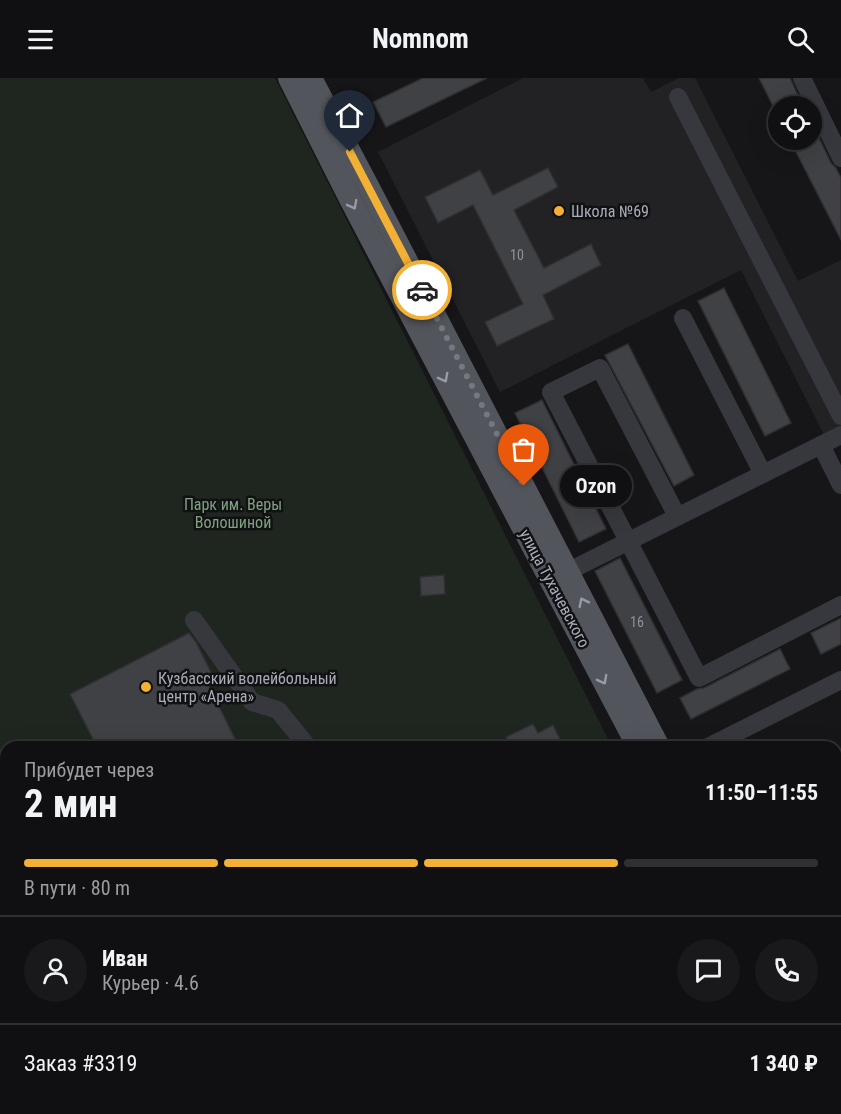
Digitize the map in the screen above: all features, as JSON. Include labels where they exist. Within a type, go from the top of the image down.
[{"type":"main road","name":"улица Тухачевского","points":[[289,78],[350,199],[559,575],[656,741]]},
{"type":"main road","name":"улица Тухачевского","points":[[310,78],[369,188],[559,575],[635,741]]},
{"type":"street","points":[[802,78],[841,159]]},
{"type":"street","points":[[678,97],[841,416]]},
{"type":"street","points":[[683,318],[763,474]]},
{"type":"street","points":[[677,516],[600,368],[551,392],[699,678],[841,605]]},
{"type":"street","points":[[559,575],[841,435]]},
{"type":"street","points":[[821,445],[841,485]]},
{"type":"street","points":[[194,620],[252,702],[278,710],[303,741]]},
{"type":"street","points":[[720,741],[841,680]]},
{"type":"shaded area","name":"Школа №69","points":[[523,78],[643,78],[651,92],[679,78],[695,78],[798,281],[841,260],[841,426],[824,435],[741,270],[500,392],[378,152]]},
{"type":"green space","name":"Парк им. Веры Волошиной","points":[[0,78],[275,78],[609,741],[0,741]]},
{"type":"building","points":[[423,78],[487,78],[386,127],[373,102]]},
{"type":"building","points":[[759,78],[790,78],[798,96],[768,96]]},
{"type":"building","points":[[822,144],[836,168],[841,178],[841,240],[795,150],[822,150]]},
{"type":"building","points":[[548,168],[558,187],[514,210],[544,268],[591,244],[601,265],[543,295],[554,319],[497,346],[485,322],[523,304],[473,205],[438,223],[425,197],[480,170],[493,195]]},
{"type":"building","points":[[724,288],[791,423],[765,436],[698,301]]},
{"type":"building","points":[[628,344],[694,475],[674,486],[605,355]]},
{"type":"building","points":[[542,400],[606,529],[579,542],[515,413]]},
{"type":"building","points":[[620,558],[682,680],[657,693],[595,571]]},
{"type":"building","points":[[444,575],[445,594],[421,596],[420,577]]},
{"type":"building","points":[[841,618],[841,644],[821,654],[811,633]]},
{"type":"building","name":"Кузбасский волейбольный центр «Арена»","points":[[189,633],[213,676],[206,680],[236,741],[105,741],[104,739],[94,741],[70,694]]},
{"type":"building","points":[[780,649],[790,669],[691,719],[680,698]]},
{"type":"building","points":[[533,724],[538,733],[553,725],[561,741],[508,741],[506,737]]},
{"type":"way so far","points":[[422,290],[524,486]]},
{"type":"place","name":"Школа №69","points":[[559,211]]},
{"type":"place","name":"Ozon","points":[[524,486]]},
{"type":"place","name":"Кузбасский волейбольный центр «Арена»","points":[[146,687]]},
{"type":"route","points":[[350,152],[422,290]]}]
